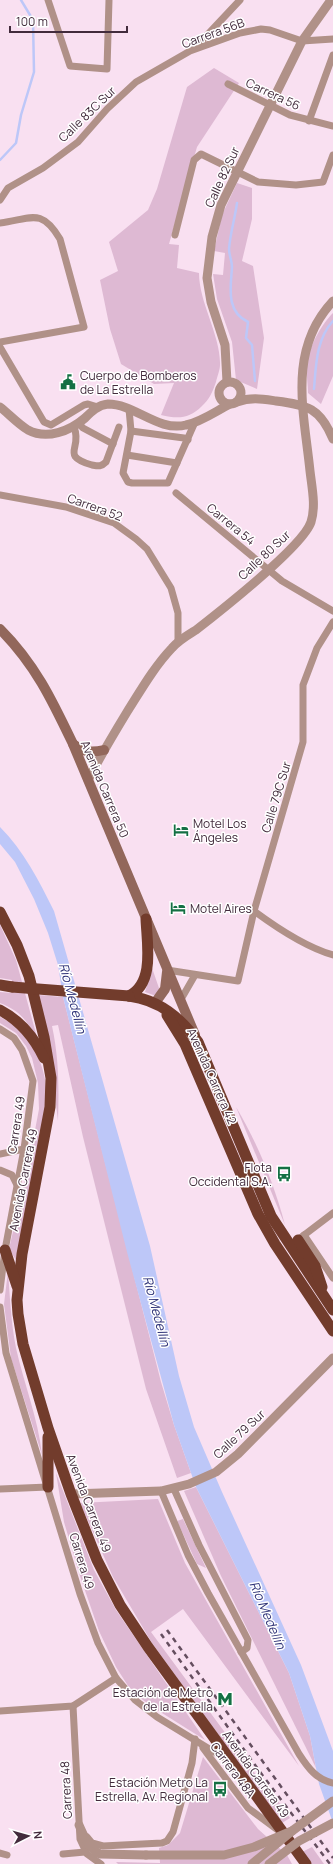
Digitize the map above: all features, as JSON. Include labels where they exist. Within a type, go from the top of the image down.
[{"type":"highway","points":[[0,912],[17,944],[30,976],[50,1066],[52,1094]]},
{"type":"highway","points":[[129,996],[140,988],[146,973],[146,919]]},
{"type":"highway","points":[[0,985],[129,996],[155,1003]]},
{"type":"highway","name":"Avenida Carrera 42","points":[[155,1003],[182,1022],[198,1042],[264,1202],[297,1240],[299,1259],[330,1305]]},
{"type":"highway","name":"Avenida Carrera 42","points":[[155,1003],[173,1023],[185,1044],[258,1214],[275,1244],[333,1331]]},
{"type":"highway","points":[[0,1010],[28,1031],[38,1046],[46,1064],[52,1094]]},
{"type":"highway","name":"Avenida Carrera 49","points":[[52,1094],[18,1287],[18,1314],[20,1329],[48,1428],[71,1494],[97,1560],[124,1610],[148,1647],[233,1764],[288,1832],[306,1864]]},
{"type":"highway","points":[[297,1240],[315,1266],[330,1305]]},
{"type":"highway","points":[[4,1250],[18,1287]]},
{"type":"highway","points":[[299,1259],[312,1300]]},
{"type":"highway","points":[[48,1428],[48,1487]]},
{"type":"main road","name":"Avenida Carrera 50","points":[[0,629],[17,647],[36,672],[73,744],[198,1042]]},
{"type":"main road","points":[[73,744],[86,751],[94,752],[104,750]]},
{"type":"main road","name":"Avenida Carrera 50","points":[[155,1003],[165,989],[167,970]]},
{"type":"street","points":[[48,0],[70,66],[107,68],[109,0]]},
{"type":"street","points":[[190,52],[208,36],[240,0]]},
{"type":"street","name":"Calle 82 Sur","points":[[227,382],[225,345],[211,302],[206,278],[210,247],[217,216],[302,41],[331,0]]},
{"type":"street","name":"Carrera 56B","points":[[152,73],[190,52],[240,33],[261,29],[270,30],[302,41],[333,39]]},
{"type":"street","points":[[308,121],[333,54]]},
{"type":"street","name":"Calle 83C Sur","points":[[0,200],[8,188],[44,168],[78,142],[123,94],[136,82],[152,73]]},
{"type":"street","name":"Carrera 56","points":[[228,84],[290,116],[333,126]]},
{"type":"street","points":[[175,235],[194,160],[198,155],[201,154],[258,182],[268,184],[296,185],[323,182],[333,155]]},
{"type":"street","points":[[0,223],[37,217],[46,220],[53,227],[60,239],[84,327],[0,342]]},
{"type":"street","name":"Calle 80 Sur","points":[[88,780],[104,750],[130,714],[152,672],[178,642],[198,629],[269,569],[306,531],[310,523],[314,501],[303,404],[302,376],[305,349],[316,323],[333,301]]},
{"type":"street","points":[[0,346],[44,422],[51,425],[88,404],[98,406],[115,405],[129,409],[169,426],[185,426],[233,403],[255,398]]},
{"type":"street","points":[[208,414],[221,386],[227,382],[234,382],[249,395],[255,398],[303,404],[313,411],[331,430],[333,440]]},
{"type":"street","points":[[233,403],[241,396],[239,386]]},
{"type":"street","points":[[219,393],[223,401],[233,403]]},
{"type":"street","points":[[0,407],[28,430],[38,433],[51,434],[76,425],[98,406]]},
{"type":"street","points":[[129,409],[131,431],[123,473],[128,482],[132,483],[168,483],[195,422]]},
{"type":"street","points":[[76,425],[77,434],[73,452],[75,458],[79,461],[102,466],[106,462],[119,427]]},
{"type":"street","points":[[76,425],[113,444]]},
{"type":"street","points":[[131,431],[184,438],[188,440]]},
{"type":"street","points":[[127,455],[177,463]]},
{"type":"street","name":"Carrera 54","points":[[176,493],[282,580],[333,611]]},
{"type":"street","name":"Carrera 52","points":[[0,496],[66,507],[114,523],[147,548],[171,588],[178,613],[178,642]]},
{"type":"street","name":"Calle 79C Sur","points":[[195,975],[238,981],[254,911],[303,742],[302,685],[317,648],[333,622]]},
{"type":"street","points":[[254,911],[291,935],[322,952],[333,955]]},
{"type":"street","points":[[167,970],[195,975],[180,1001]]},
{"type":"street","name":"Carrera 49","points":[[0,1029],[14,1038],[27,1059],[33,1081],[18,1185],[4,1250],[0,1290]]},
{"type":"street","points":[[0,1154],[24,1149]]},
{"type":"street","points":[[0,1170],[12,1175],[18,1185]]},
{"type":"street","points":[[333,1213],[297,1240],[333,1278]]},
{"type":"street","name":"Carrera 49","points":[[0,1307],[3,1353],[48,1487],[86,1613],[98,1643],[116,1678],[135,1700],[157,1717],[195,1739],[233,1764]]},
{"type":"street","name":"Calle 79 Sur","points":[[71,1494],[161,1491],[174,1489],[189,1484],[216,1472],[227,1464],[333,1358]]},
{"type":"street","points":[[0,1489],[48,1487]]},
{"type":"street","points":[[174,1489],[214,1577],[248,1640],[247,1648],[241,1652]]},
{"type":"street","points":[[161,1491],[201,1580],[305,1763],[319,1777],[333,1783]]},
{"type":"street","points":[[173,1519],[185,1514]]},
{"type":"street","points":[[0,1711],[73,1706],[116,1678]]},
{"type":"street","name":"Carrera 48","points":[[73,1706],[79,1825],[81,1844],[85,1852]]},
{"type":"street","name":"Carrera 48A","points":[[79,1825],[92,1843],[103,1846],[162,1843],[167,1841],[173,1832],[190,1771],[195,1739]]},
{"type":"street","name":"Carrera 48A","points":[[195,1739],[211,1757],[248,1808],[260,1818],[288,1832]]},
{"type":"street","points":[[252,1864],[288,1832],[333,1801]]},
{"type":"street","points":[[79,1825],[89,1845],[95,1852],[100,1854],[224,1855],[254,1847],[288,1832]]},
{"type":"street","points":[[269,1864],[299,1841],[332,1826]]},
{"type":"street","points":[[63,1854],[85,1852],[101,1864]]},
{"type":"shaded area","points":[[214,68],[239,83],[197,147],[169,244],[179,245],[177,268],[199,273],[202,296],[217,343],[220,367],[214,389],[204,404],[188,416],[173,417],[161,415],[174,383],[154,384],[121,364],[110,329],[100,280],[118,271],[109,242],[148,210],[157,189],[187,87]]},
{"type":"shaded area","points":[[237,183],[252,188],[252,219],[242,261],[253,266],[264,338],[257,389],[236,380],[232,342],[217,299],[213,274],[223,275],[225,253],[214,251],[222,215]]},
{"type":"shaded area","points":[[333,313],[333,376],[321,404],[308,393],[307,365],[310,351],[316,337]]},
{"type":"shaded area","points":[[0,925],[16,960],[38,1041],[31,1028],[19,1014],[0,1003],[0,992],[12,993],[12,980],[0,978]]},
{"type":"shaded area","points":[[151,965],[160,991],[156,996],[145,992],[150,976]]},
{"type":"shaded area","points":[[38,995],[63,997],[161,1382],[191,1473],[177,1478],[146,1389],[83,1137],[58,1025],[52,1026],[58,1074],[58,1121],[52,1071]]},
{"type":"shaded area","points":[[0,1017],[9,1022],[30,1042],[43,1069],[46,1088],[44,1117],[16,1260],[9,1249],[29,1162],[39,1109],[38,1083],[32,1058],[26,1046],[16,1033],[0,1023]]},
{"type":"shaded area","points":[[236,1107],[265,1164],[285,1225]]},
{"type":"shaded area","points":[[8,1271],[14,1339],[34,1414],[42,1455],[11,1358],[4,1304]]},
{"type":"shaded area","points":[[56,1473],[94,1570],[116,1610],[205,1740],[154,1708],[132,1692],[116,1667],[99,1631],[80,1576],[64,1522]]},
{"type":"shaded area","points":[[196,1487],[289,1673],[310,1736],[316,1768],[221,1576],[184,1491]]},
{"type":"shaded area","points":[[158,1499],[185,1563],[299,1766],[183,1609],[151,1632],[276,1802],[278,1801],[290,1818],[282,1823],[152,1643],[113,1577],[80,1503]]},
{"type":"shaded area","points":[[183,1519],[206,1568],[197,1564],[177,1521]]},
{"type":"shaded area","points":[[203,1757],[258,1829],[287,1855],[292,1864],[118,1864],[116,1862],[160,1863],[159,1848],[168,1845],[180,1833]]},
{"type":"shaded area","points":[[312,1847],[324,1864],[311,1864],[302,1852]]},
{"type":"water","name":"Río Medellín","points":[[0,827],[24,856],[54,911],[150,1246],[179,1376],[194,1427],[301,1665],[333,1751],[333,1823],[319,1784],[310,1736],[289,1673],[196,1487],[174,1425],[127,1252],[63,997],[58,965],[48,933],[34,899],[15,862],[0,844]]},
{"type":"waterway","points":[[0,160],[16,143],[21,115],[34,72],[33,20],[21,0]]},
{"type":"waterway","points":[[237,203],[229,249],[232,267],[231,298],[236,311],[248,322],[246,338],[252,345],[255,381]]},
{"type":"waterway","points":[[314,389],[316,362],[320,344],[327,328],[333,321]]},
{"type":"railway","points":[[167,1630],[333,1858]]},
{"type":"railway","points":[[161,1634],[263,1776],[330,1864]]},
{"type":"place","name":"Cuerpo de Bomberos de La Estrella","points":[[68,382]]},
{"type":"place","name":"Motel Los Ángeles","points":[[181,830]]},
{"type":"place","name":"Motel Aires","points":[[178,908]]},
{"type":"place","name":"Flota Occidental S.A.","points":[[284,1174]]},
{"type":"place","name":"Estación de Metro de la Estrella","points":[[225,1699]]},
{"type":"place","name":"Estación Metro La Estrella, Av. Regional","points":[[220,1789]]}]
